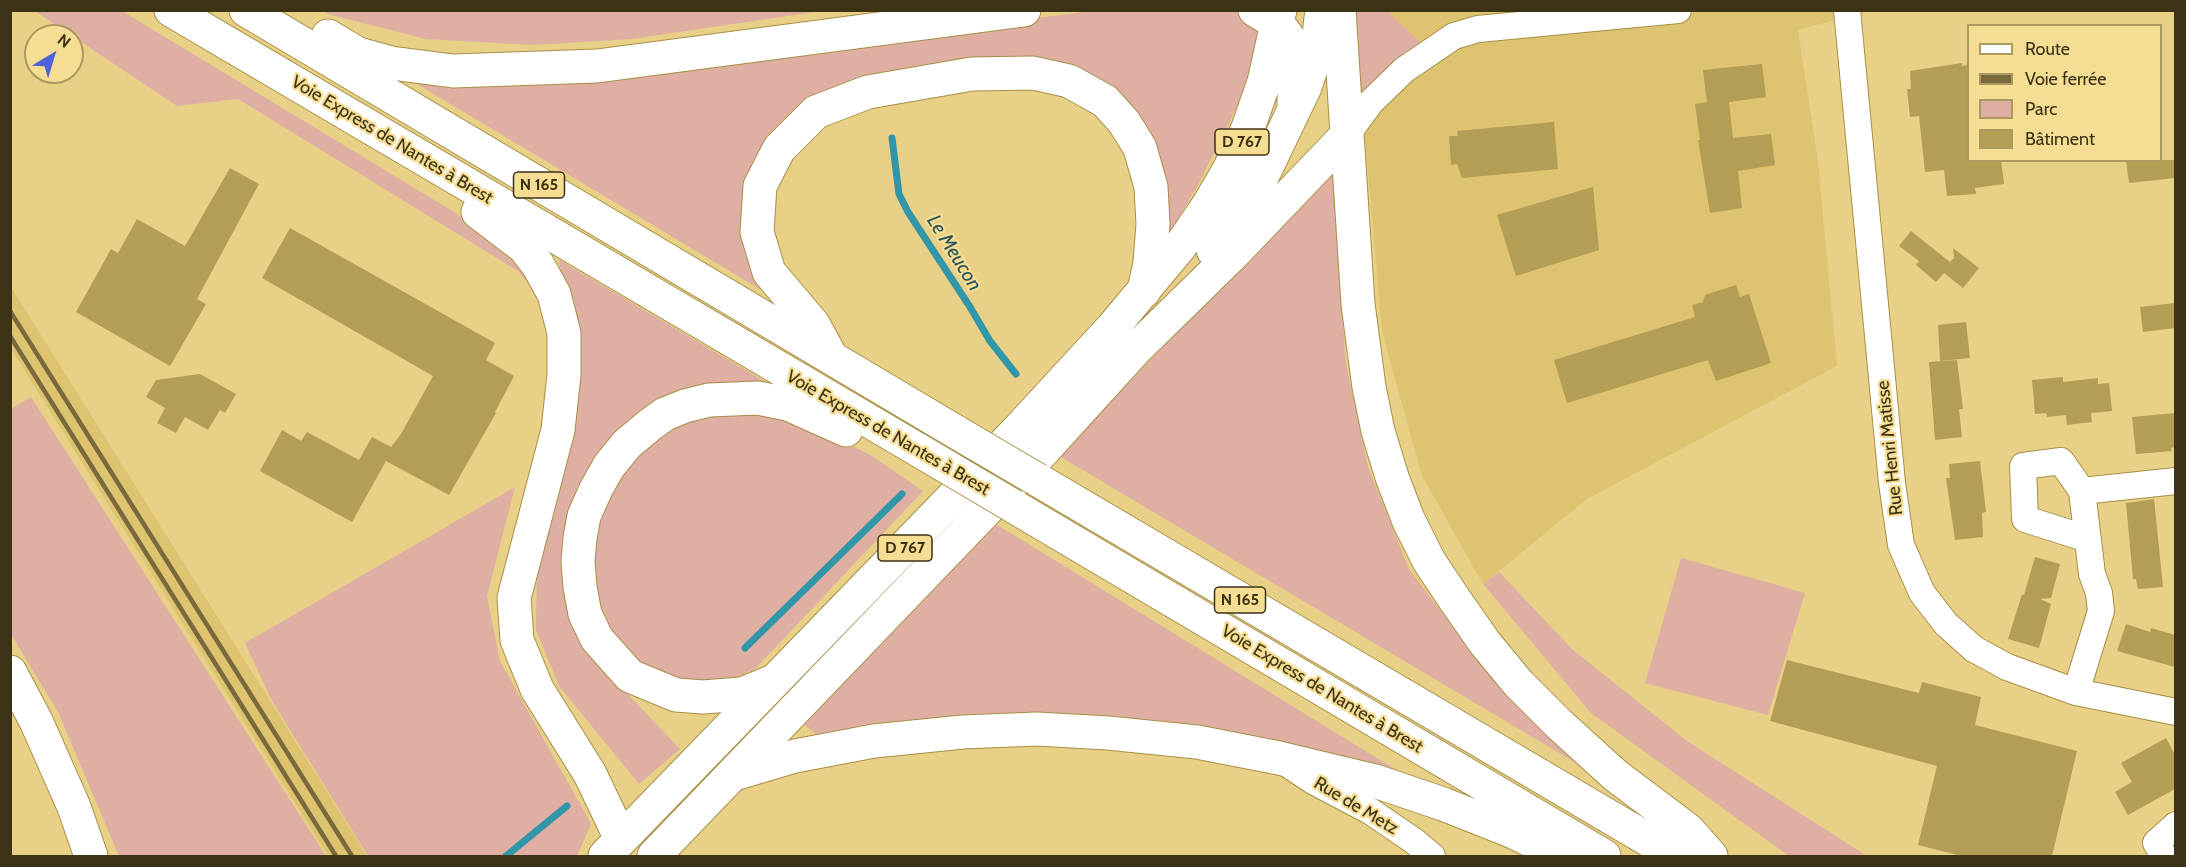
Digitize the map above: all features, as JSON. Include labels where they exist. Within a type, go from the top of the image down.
[{"type":"main road","name":"Voie Express de Nantes à Brest","points":[[171,10],[1604,856]]},
{"type":"main road","name":"Voie Express de Nantes à Brest","points":[[246,10],[1676,856]]},
{"type":"main road","points":[[285,10],[358,54],[391,63],[453,71],[597,66],[1024,10]]},
{"type":"main road","name":"D 767","points":[[654,856],[1030,464],[1137,349],[1179,297],[1233,223],[1275,153],[1294,106],[1305,87],[1317,51],[1322,10]]},
{"type":"main road","points":[[1340,10],[1358,304],[1369,387],[1378,431],[1408,519],[1429,561],[1455,600],[1485,643],[1518,683],[1558,724],[1615,775],[1688,830],[1711,856]]},
{"type":"main road","points":[[1271,15],[1288,37],[1294,50],[1294,106]]},
{"type":"main road","name":"D 767","points":[[613,848],[1016,432],[1144,291],[1179,248],[1230,168],[1248,128],[1264,82],[1271,15]]},
{"type":"main road","points":[[833,359],[813,324],[769,272],[757,232],[760,186],[779,149],[816,112],[868,92],[972,74],[1033,73],[1069,81],[1105,101],[1124,122],[1140,148],[1151,187],[1153,224],[1150,263],[1144,291]]},
{"type":"main road","points":[[1137,349],[1233,254],[1346,136]]},
{"type":"main road","points":[[459,179],[480,214],[507,232],[524,247],[538,265],[554,294],[561,317],[564,333],[564,375],[558,430],[514,598],[517,640],[537,689],[590,774],[613,848]]},
{"type":"main road","points":[[774,681],[742,694],[703,697],[676,695],[630,676],[597,639],[585,614],[578,561],[584,516],[609,466],[627,444],[665,414],[684,406],[709,400],[758,398],[788,404],[830,421],[862,438],[910,446]]},
{"type":"main road","points":[[10,672],[36,722],[69,796],[91,856]]},
{"type":"main road","points":[[734,774],[795,756],[874,741],[963,732],[1037,729],[1108,733],[1197,742],[1279,758],[1375,781],[1443,804],[1511,831],[1563,856]]},
{"type":"street","points":[[1346,136],[1370,103],[1404,70],[1454,36],[1478,29],[1678,10]]},
{"type":"street","name":"Rue Henri Matisse","points":[[1846,10],[1892,483],[1901,545],[1922,593],[1946,624],[1974,649],[2007,667],[2076,692],[2175,712]]},
{"type":"street","points":[[2076,692],[2101,611],[2099,593],[2092,574],[2088,539],[2082,491],[2061,462],[2023,466],[2025,519],[2088,539]]},
{"type":"street","points":[[2082,491],[2175,481]]},
{"type":"street","name":"Rue de Metz","points":[[1279,758],[1313,781],[1370,811],[1432,856]]},
{"type":"street","points":[[2164,856],[2156,843],[2175,825]]},
{"type":"shaded area","points":[[1354,11],[1869,11],[1798,30],[1818,162],[1837,366],[1587,499],[1483,584],[1422,476],[1382,332]]},
{"type":"shaded area","points":[[11,287],[367,856],[328,856],[11,349]]},
{"type":"green space","points":[[1100,10],[1240,11],[1257,29],[1255,51],[1241,99],[1198,185],[1163,244],[1108,92],[898,75],[759,156],[773,297],[407,78],[554,79]]},
{"type":"green space","points":[[35,11],[122,11],[512,247],[536,293],[518,271],[238,99],[177,106],[84,44],[84,24],[54,24]]},
{"type":"green space","points":[[323,11],[821,11],[632,39],[533,45],[426,39]]},
{"type":"green space","points":[[1352,11],[1387,11],[1423,45],[1362,99],[1357,96]]},
{"type":"green space","points":[[1333,175],[1346,363],[1368,467],[1409,569],[1484,668],[1591,769],[1588,770],[1059,456],[1322,180]]},
{"type":"green space","points":[[558,259],[766,382],[764,414],[815,427],[872,456],[923,491],[755,669],[727,681],[622,688],[680,749],[639,784],[559,686],[536,630],[537,565],[570,301]]},
{"type":"green space","points":[[31,397],[326,856],[119,856],[58,712],[11,634],[11,409]]},
{"type":"green space","points":[[515,487],[487,596],[500,661],[591,824],[577,856],[368,856],[271,699],[245,643]]},
{"type":"green space","points":[[994,523],[1403,774],[1265,744],[819,737],[799,720]]},
{"type":"green space","points":[[1681,558],[1805,593],[1768,715],[1645,683]]},
{"type":"green space","points":[[1499,572],[1573,650],[1687,741],[1867,856],[1789,856],[1591,713],[1483,584]]},
{"type":"building","points":[[1962,63],[1962,66],[1967,65],[1967,162],[2001,162],[2004,184],[1975,188],[1976,194],[1947,196],[1944,170],[1925,172],[1919,116],[1910,117],[1907,89],[1911,89],[1910,71]]},
{"type":"building","points":[[1762,64],[1766,97],[1729,102],[1733,138],[1771,134],[1775,165],[1738,171],[1742,208],[1710,213],[1698,140],[1700,140],[1695,104],[1707,102],[1703,70]]},
{"type":"building","points":[[1554,122],[1558,169],[1462,178],[1457,164],[1451,165],[1449,136],[1458,136],[1457,131]]},
{"type":"building","points":[[2175,160],[2175,178],[2129,183],[2126,162]]},
{"type":"building","points":[[230,168],[259,184],[197,299],[206,304],[170,366],[76,312],[111,249],[118,253],[137,219],[185,246]]},
{"type":"building","points":[[1593,187],[1599,250],[1516,276],[1497,215]]},
{"type":"building","points":[[290,228],[495,343],[486,360],[514,376],[496,413],[449,495],[386,461],[352,522],[260,471],[282,430],[301,441],[307,432],[359,460],[372,437],[391,447],[401,434],[433,376],[262,278]]},
{"type":"building","points":[[1911,231],[1950,262],[1954,258],[1953,248],[1979,268],[1963,288],[1944,273],[1936,282],[1916,265],[1919,261],[1899,246]]},
{"type":"building","points":[[1736,285],[1740,297],[1749,294],[1771,363],[1716,381],[1708,360],[1567,403],[1554,360],[1695,317],[1692,305],[1703,302],[1705,295]]},
{"type":"building","points":[[2175,303],[2175,328],[2143,332],[2140,307]]},
{"type":"building","points":[[1966,322],[1970,358],[1940,361],[1938,325]]},
{"type":"building","points":[[1957,360],[1963,409],[1959,409],[1962,437],[1935,440],[1929,362]]},
{"type":"building","points":[[200,374],[236,394],[225,413],[220,410],[208,430],[185,417],[176,433],[157,423],[165,408],[146,397],[156,380]]},
{"type":"building","points":[[2063,377],[2063,382],[2098,378],[2098,384],[2109,383],[2112,411],[2091,413],[2092,422],[2067,425],[2066,415],[2047,417],[2046,413],[2035,414],[2032,380]]},
{"type":"building","points":[[2175,413],[2175,447],[2171,448],[2172,451],[2136,454],[2132,417]]},
{"type":"building","points":[[1980,461],[1986,512],[1982,513],[1983,537],[1955,540],[1946,478],[1950,478],[1949,464]]},
{"type":"building","points":[[2154,499],[2163,587],[2138,589],[2136,579],[2133,579],[2126,503]]},
{"type":"building","points":[[2035,557],[2060,564],[2051,598],[2040,599],[2051,604],[2039,648],[2008,639]]},
{"type":"building","points":[[2126,624],[2150,632],[2151,628],[2175,635],[2175,667],[2117,651]]},
{"type":"building","points":[[1787,660],[1919,693],[1922,682],[1981,697],[1975,725],[2077,751],[2052,856],[1961,856],[1918,845],[1937,766],[1770,721]]},
{"type":"building","points":[[2166,738],[2175,755],[2175,789],[2128,815],[2115,792],[2132,782],[2121,763]]},
{"type":"waterway","name":"Le Meucon","points":[[892,138],[899,194],[908,212],[990,341],[1016,374]]},
{"type":"waterway","name":"Le Meucon","points":[[745,648],[902,494]]},
{"type":"waterway","name":"Le Meucon","points":[[506,856],[567,806]]},
{"type":"railway","points":[[10,311],[352,856]]},
{"type":"railway","points":[[10,336],[336,856]]}]
